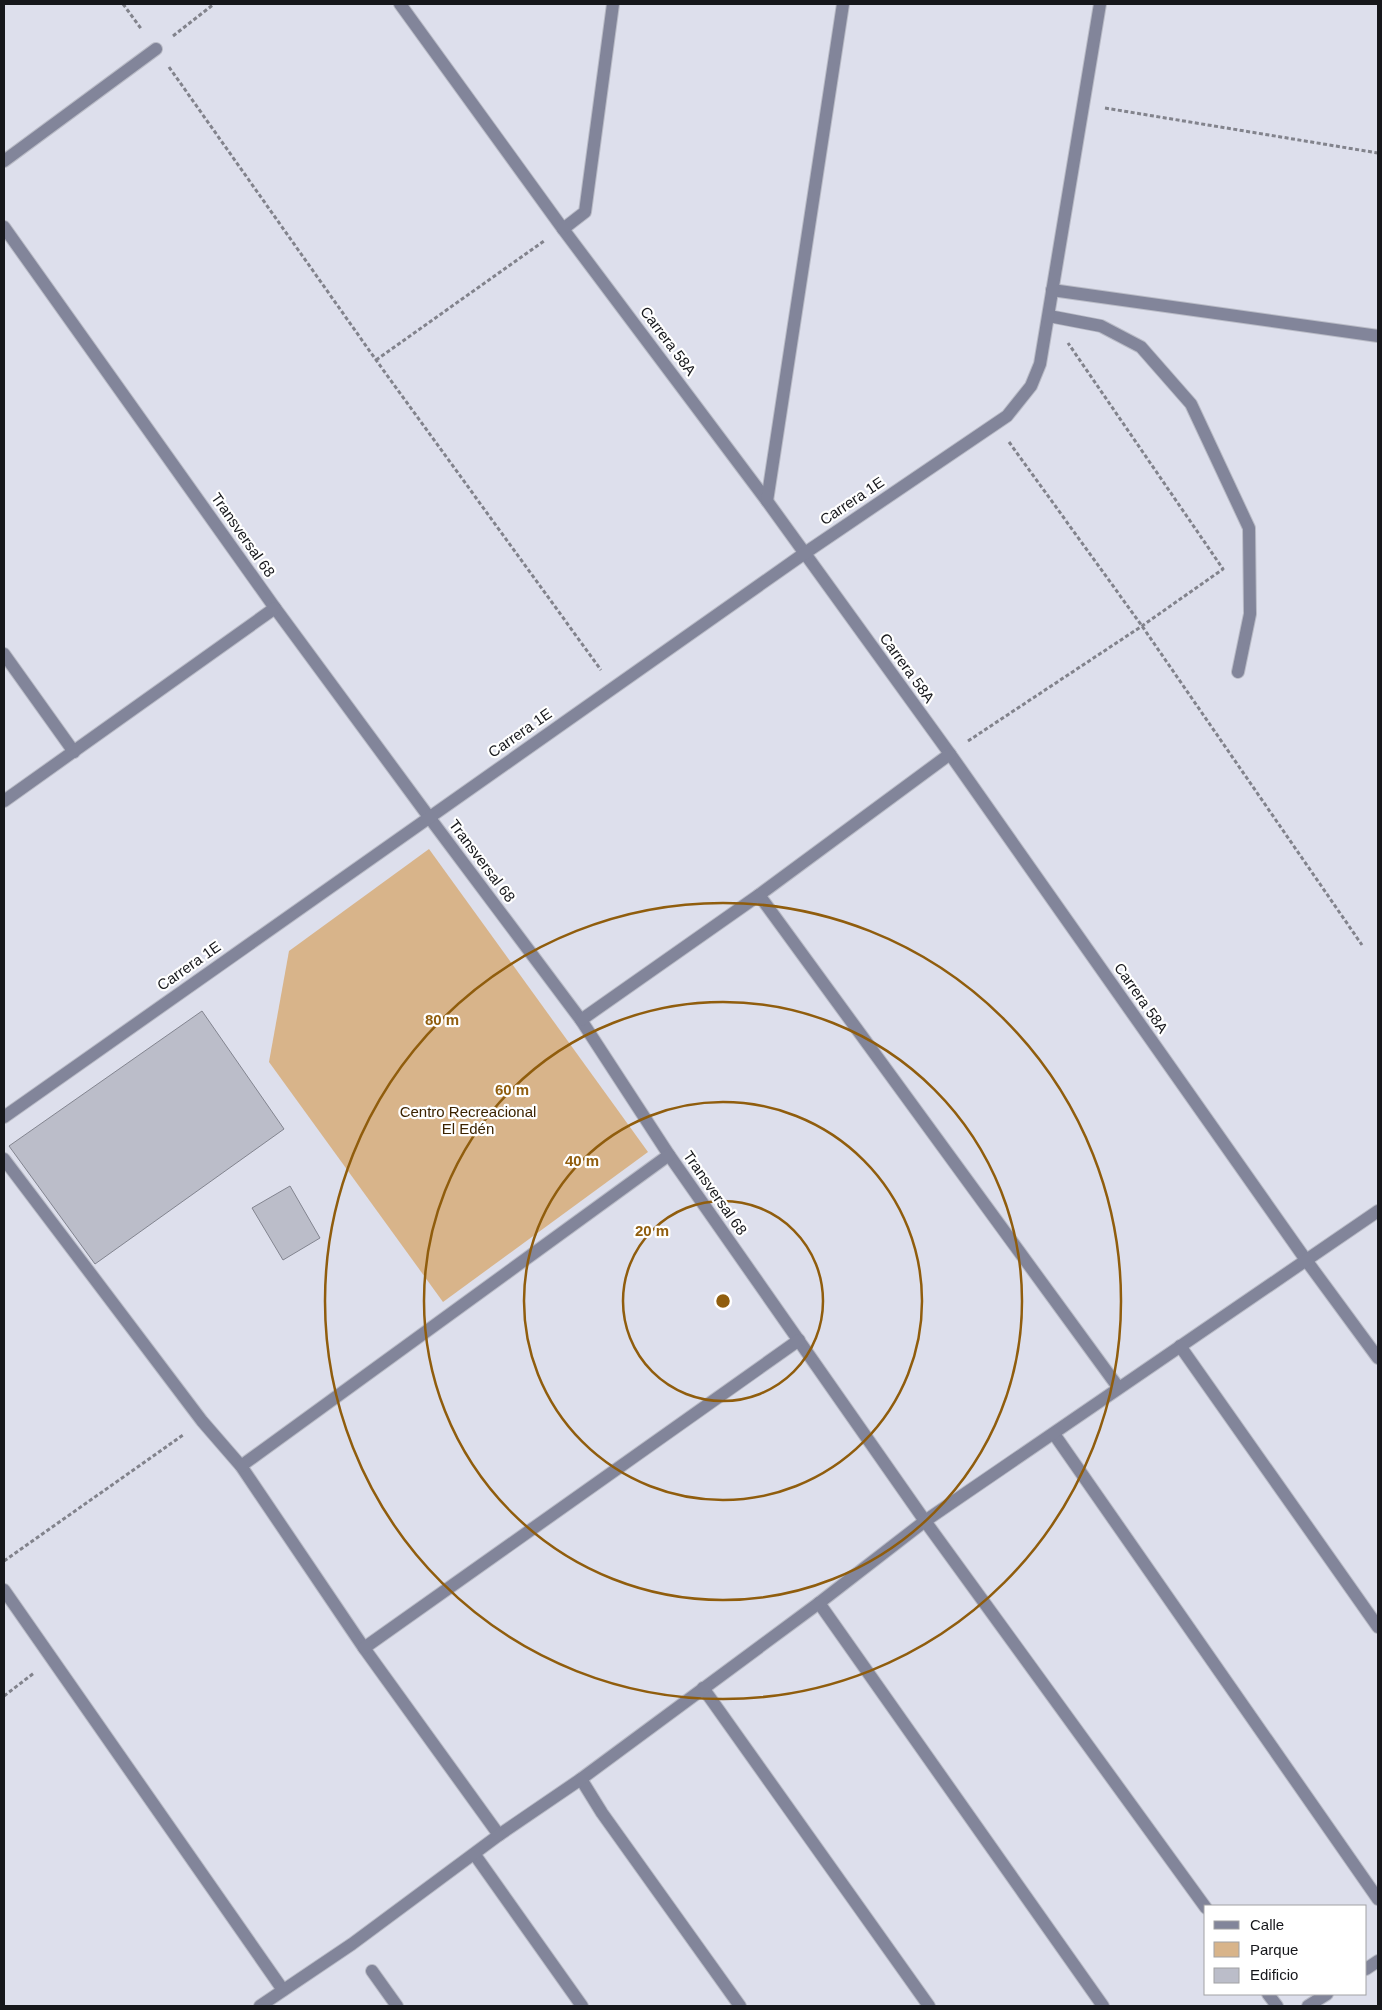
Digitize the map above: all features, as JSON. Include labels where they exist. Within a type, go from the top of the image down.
[{"type":"street","name":"Carrera 58A","points":[[400,4],[563,228],[805,553],[950,754],[1306,1260],[1378,1358]]},
{"type":"street","points":[[563,228],[585,212],[613,4]]},
{"type":"street","points":[[767,501],[843,4]]},
{"type":"street","name":"Carrera 1E","points":[[4,1117],[613,687],[805,553],[1007,416],[1032,386],[1040,364],[1100,4]]},
{"type":"street","points":[[4,161],[156,49]]},
{"type":"street","name":"Transversal 68","points":[[4,227],[275,608],[581,1020],[669,1155],[925,1521],[1204,1905]]},
{"type":"street","points":[[1052,290],[1378,336]]},
{"type":"street","points":[[1049,316],[1101,326],[1141,347],[1191,404],[1249,528],[1250,614],[1238,672]]},
{"type":"street","points":[[4,801],[275,608]]},
{"type":"street","points":[[4,654],[74,752]]},
{"type":"street","points":[[581,1020],[759,895],[950,754]]},
{"type":"street","points":[[759,895],[1118,1387]]},
{"type":"street","points":[[241,1466],[669,1155]]},
{"type":"street","points":[[4,1159],[202,1421],[241,1466],[364,1648],[499,1836]]},
{"type":"street","points":[[260,2006],[352,1944],[499,1836],[581,1779],[819,1603],[925,1521],[1378,1210]]},
{"type":"street","points":[[364,1648],[799,1340]]},
{"type":"street","points":[[1180,1346],[1378,1627]]},
{"type":"street","points":[[1054,1434],[1378,1899]]},
{"type":"street","points":[[4,1590],[283,1990]]},
{"type":"street","points":[[819,1603],[1103,2006]]},
{"type":"street","points":[[702,1688],[929,2006]]},
{"type":"street","points":[[581,1779],[602,1813],[740,2006]]},
{"type":"street","points":[[474,1855],[582,2006]]},
{"type":"street","points":[[1367,1968],[1378,1961]]},
{"type":"street","points":[[372,1971],[397,2006]]},
{"type":"street","points":[[1269,1995],[1277,2006]]},
{"type":"street","points":[[1308,2006],[1325,1995]]},
{"type":"path","points":[[124,4],[376,360],[613,687]]},
{"type":"path","points":[[156,49],[214,4]]},
{"type":"path","points":[[1082,106],[1378,152]]},
{"type":"path","points":[[376,360],[563,228]]},
{"type":"path","points":[[950,754],[1142,626],[1223,569],[1049,316]]},
{"type":"path","points":[[995,423],[1142,626],[1362,944]]},
{"type":"path","points":[[4,1561],[202,1421]]},
{"type":"path","points":[[4,1696],[53,1660]]},
{"type":"green space","name":"Centro Recreacional El Edén","points":[[429,849],[648,1152],[443,1302],[269,1062],[289,951]]},
{"type":"building","points":[[202,1011],[284,1129],[95,1264],[9,1146]]},
{"type":"building","points":[[290,1186],[320,1238],[283,1260],[252,1208]]}]
